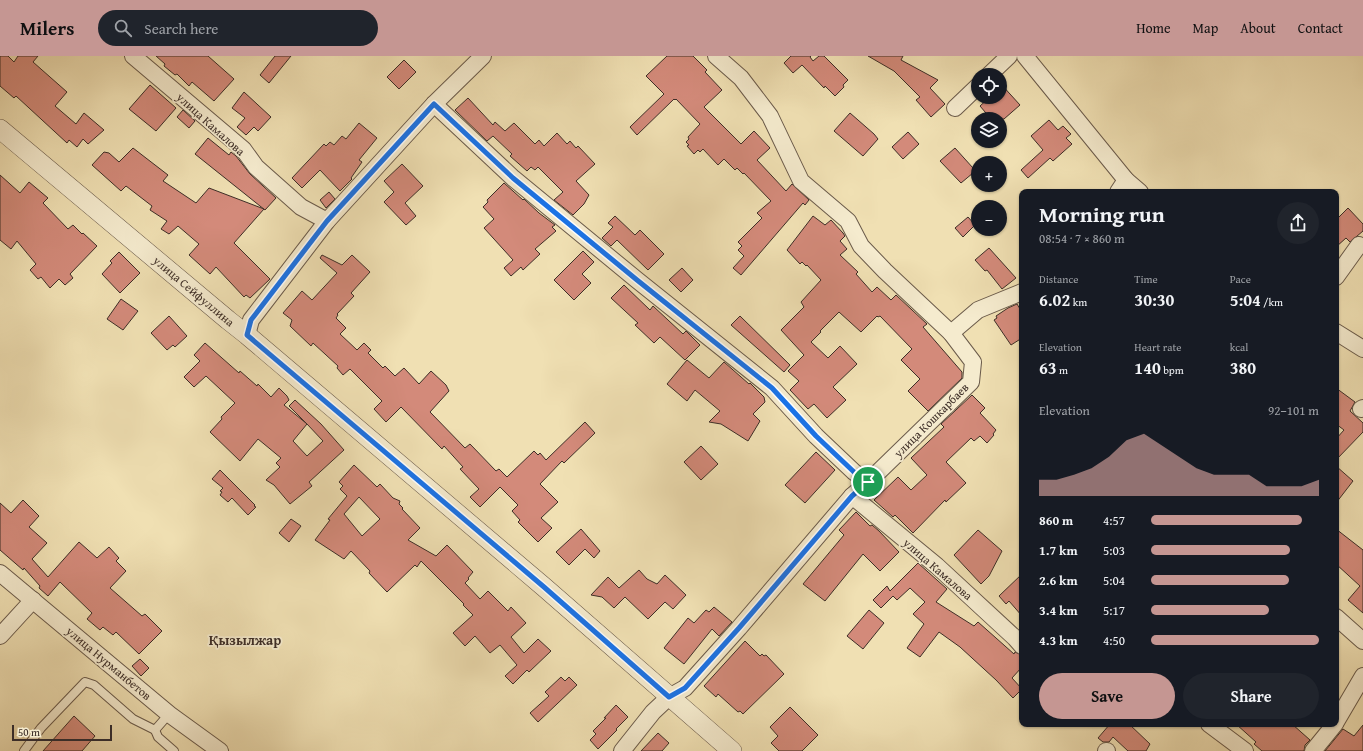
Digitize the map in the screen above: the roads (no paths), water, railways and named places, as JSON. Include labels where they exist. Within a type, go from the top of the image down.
[{"type":"street","name":"улица Камалова","points":[[132,56],[243,149],[256,167],[301,207],[327,221]]},
{"type":"street","points":[[247,335],[251,320],[327,221],[434,104],[483,56]]},
{"type":"street","name":"улица Кошкарбаев","points":[[622,751],[653,712],[669,697],[685,688],[690,683],[852,496],[971,382],[973,362],[951,333],[885,271],[861,246],[848,221],[801,181],[770,116],[741,78],[716,56]]},
{"type":"street","points":[[996,68],[1009,56]]},
{"type":"street","points":[[1025,56],[1122,186]]},
{"type":"street","points":[[955,108],[971,93]]},
{"type":"street","points":[[434,104],[513,178],[772,388],[816,436],[854,472],[868,482]]},
{"type":"street","name":"улица Сейфуллина","points":[[0,129],[247,335],[544,587],[732,751]]},
{"type":"street","points":[[1339,273],[1359,245]]},
{"type":"street","points":[[951,333],[978,310],[1019,293]]},
{"type":"street","points":[[1339,334],[1363,349]]},
{"type":"street","name":"улица Камалова","points":[[852,496],[937,566],[1019,643]]},
{"type":"street","name":"улица Нурманбетов","points":[[0,573],[169,714],[220,751]]},
{"type":"street","points":[[0,636],[33,600]]},
{"type":"street","points":[[1339,620],[1363,641]]},
{"type":"street","points":[[1339,718],[1363,676]]},
{"type":"street","points":[[1213,727],[1245,751]]},
{"type":"street","points":[[1313,751],[1333,727]]},
{"type":"lane","points":[[24,751],[41,728],[86,682],[94,685],[133,719],[155,730],[158,737],[174,751]]},
{"type":"lane","points":[[155,730],[169,714]]},
{"type":"district","name":"Қызылжар","points":[[245,640]]}]
